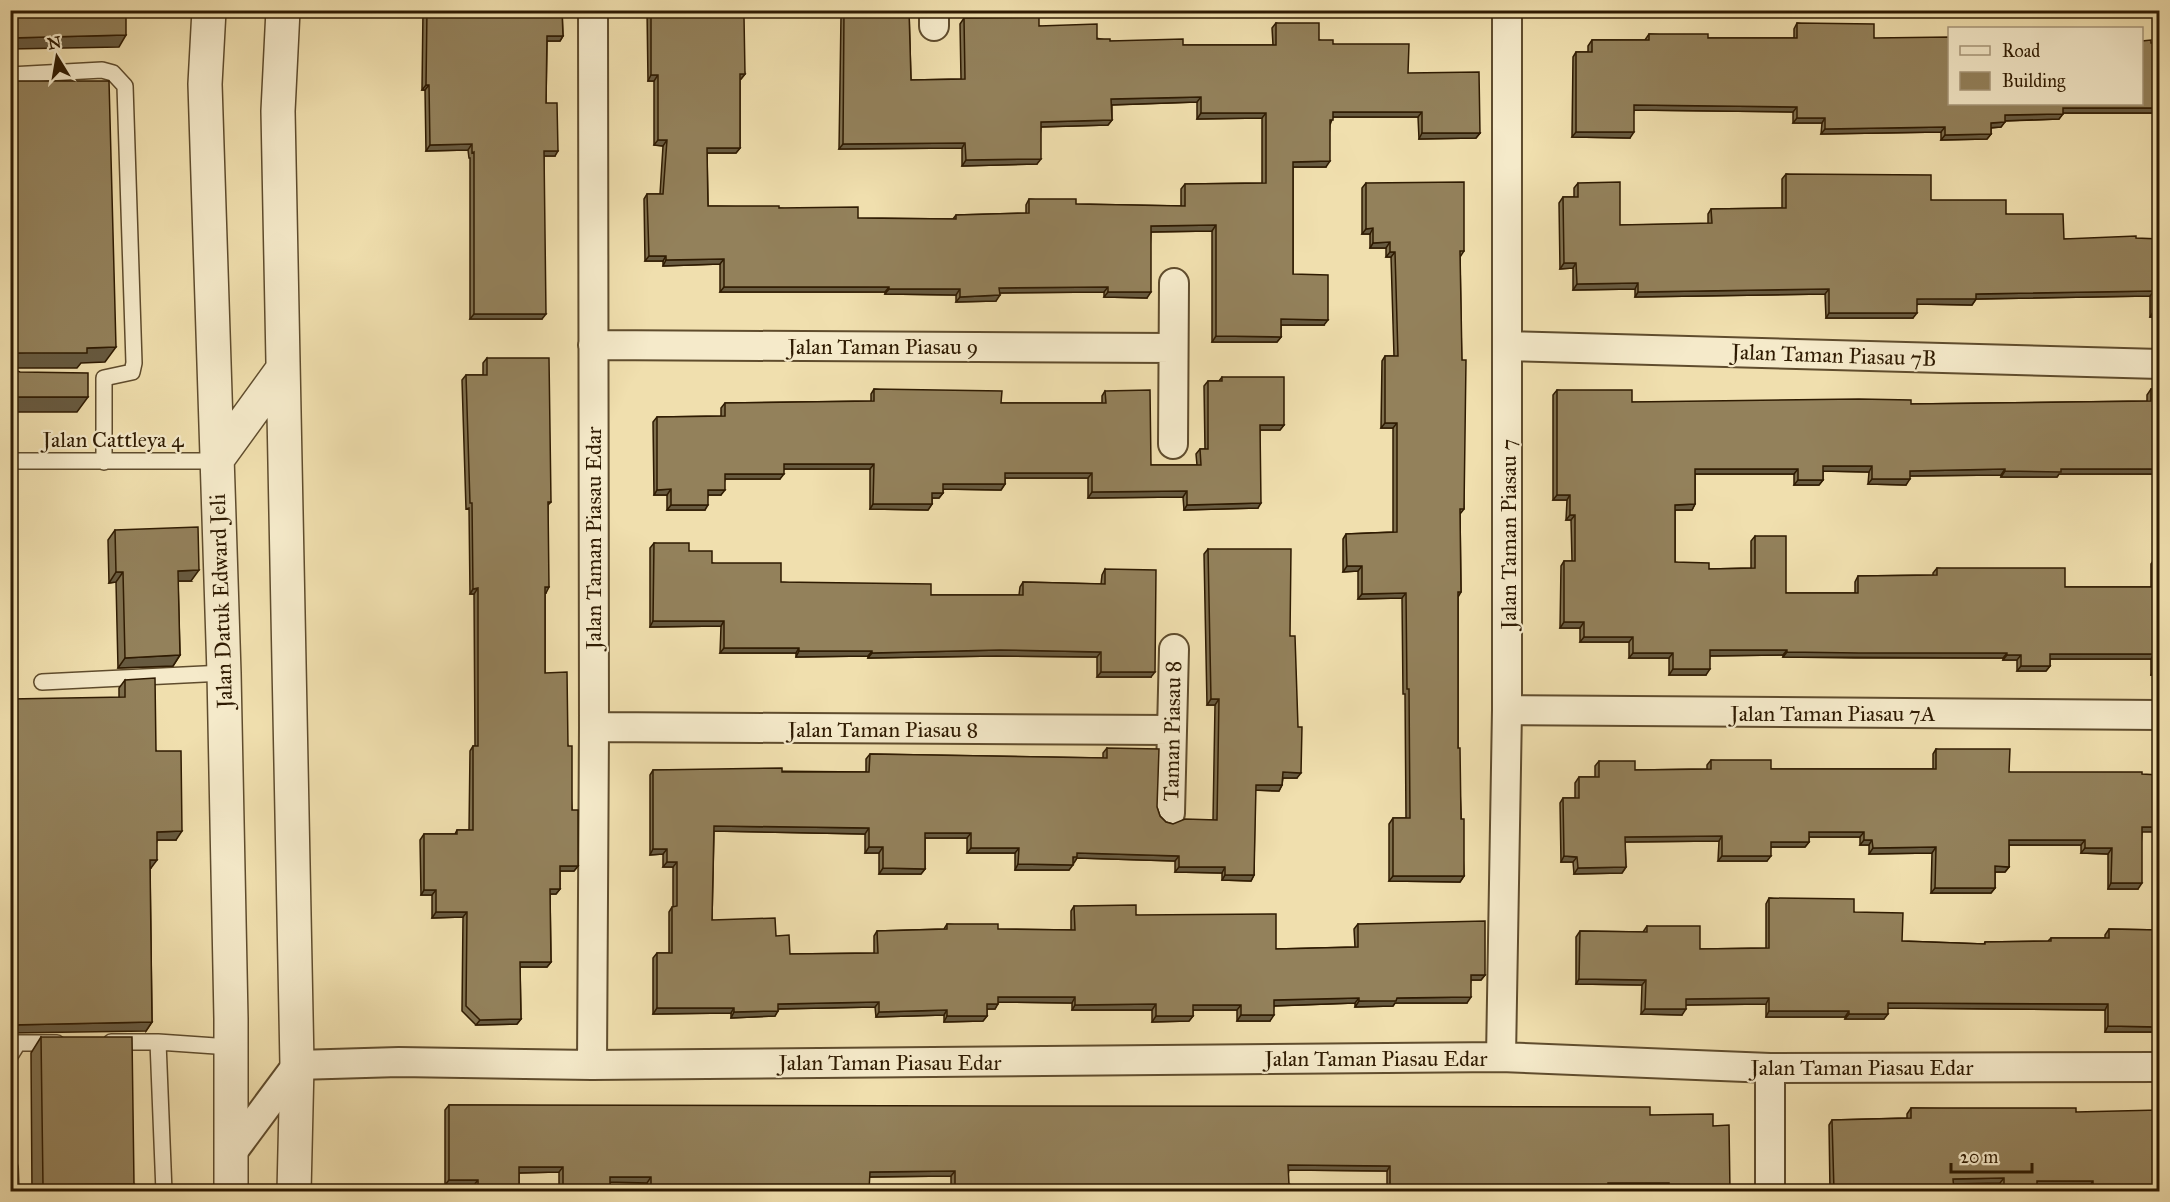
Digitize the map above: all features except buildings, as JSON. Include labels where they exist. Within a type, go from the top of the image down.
[{"type":"street","name":"Jalan Datuk Edward Jeli","points":[[209,10],[204,84],[224,674],[231,1191]]},
{"type":"street","points":[[283,10],[278,111],[297,1065],[294,1191]]},
{"type":"street","name":"Jalan Taman Piasau Edar","points":[[592,1065],[593,10]]},
{"type":"street","name":"Jalan Taman Piasau 7","points":[[1501,1057],[1507,710],[1507,10]]},
{"type":"street","points":[[1173,444],[1174,283]]},
{"type":"street","name":"Jalan Taman Piasau 9","points":[[592,345],[1173,348]]},
{"type":"street","name":"Jalan Taman Piasau 7B","points":[[1508,346],[2160,364]]},
{"type":"street","points":[[216,461],[282,370]]},
{"type":"street","name":"Taman Piasau 8","points":[[1170,813],[1174,649]]},
{"type":"street","name":"Jalan Taman Piasau 7A","points":[[1507,710],[2160,715]]},
{"type":"street","name":"Jalan Taman Piasau 8","points":[[594,727],[1172,730]]},
{"type":"street","name":"Jalan Taman Piasau Edar","points":[[297,1065],[399,1062],[592,1065],[1501,1057],[1770,1068],[2160,1067]]},
{"type":"street","points":[[231,1154],[297,1065]]},
{"type":"street","points":[[1770,1068],[1770,1191]]},
{"type":"lane","points":[[10,75],[102,70],[113,73],[125,86],[134,363],[132,372],[99,378],[104,462]]},
{"type":"lane","name":"Jalan Cattleya 4","points":[[10,461],[216,461]]},
{"type":"lane","points":[[42,682],[224,674]]},
{"type":"lane","points":[[100,1042],[158,1042],[230,1047]]},
{"type":"lane","points":[[158,1042],[164,1191]]},
{"type":"lane","points":[[10,1056],[18,1043],[76,1043]]},
{"type":"lane","points":[[10,1167],[11,1191]]}]
